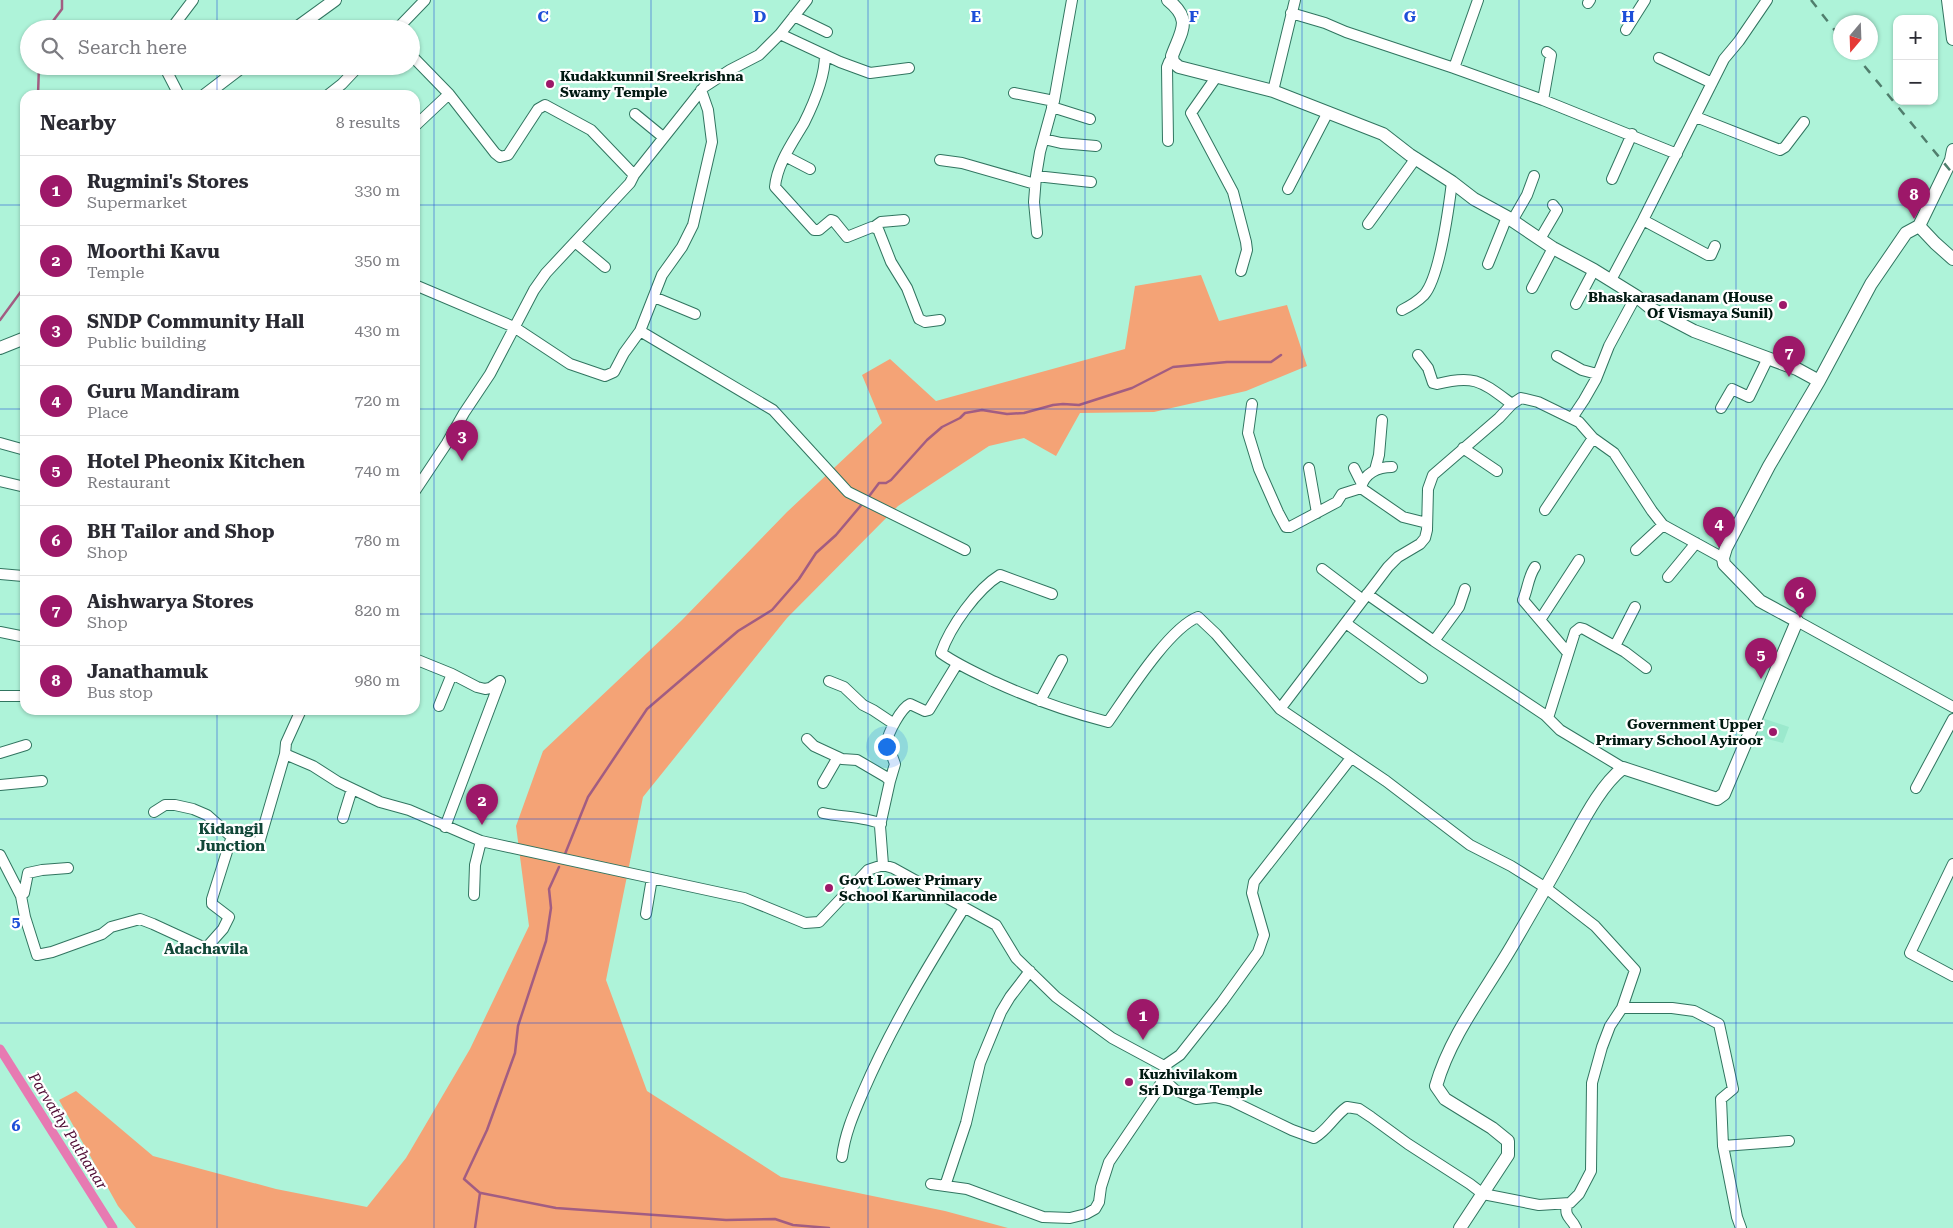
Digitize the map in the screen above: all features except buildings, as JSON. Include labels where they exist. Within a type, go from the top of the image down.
[{"type":"main road","points":[[315,20],[335,0]]},
{"type":"main road","points":[[1168,0],[1182,12],[1184,20],[1172,56],[1173,62],[1179,67],[1274,91],[1384,134],[1474,199],[1553,248],[1611,280],[1652,309],[1694,331],[1797,369],[1819,381]]},
{"type":"main road","points":[[1948,0],[1953,39]]},
{"type":"main road","points":[[212,90],[231,75]]},
{"type":"main road","points":[[1460,1228],[1508,1155],[1508,1141],[1492,1128],[1445,1099],[1436,1086],[1441,1068],[1471,1012],[1495,976],[1612,776],[1623,768],[1716,799],[1724,794],[1797,621],[1760,601],[1724,564],[1723,558],[1726,548],[1769,466],[1819,381],[1871,284],[1906,233],[1919,226],[1951,160],[1953,150]]},
{"type":"main road","points":[[1919,226],[1953,258]]},
{"type":"main road","points":[[0,348],[20,340]]},
{"type":"street","points":[[178,20],[193,0]]},
{"type":"street","points":[[406,20],[425,0]]},
{"type":"street","points":[[420,484],[448,443],[464,413],[490,374],[534,290],[546,273],[630,183],[663,137],[701,90],[730,70],[759,55],[780,34],[807,0]]},
{"type":"street","points":[[1037,233],[1035,180],[1053,104],[1072,0]]},
{"type":"street","points":[[1274,91],[1295,0]]},
{"type":"street","points":[[1454,68],[1478,0]]},
{"type":"street","points":[[1626,30],[1645,0]]},
{"type":"street","points":[[1611,280],[1724,59],[1740,41],[1767,0]]},
{"type":"street","points":[[1292,13],[1543,100],[1632,134],[1677,154]]},
{"type":"street","points":[[794,16],[827,32]]},
{"type":"street","points":[[780,34],[825,56],[870,73],[909,68]]},
{"type":"street","points":[[1543,100],[1551,56],[1547,52]]},
{"type":"street","points":[[825,56],[825,68],[815,96],[805,120],[785,156],[776,178],[775,187],[811,228],[819,230],[831,220],[847,237],[874,227],[881,222],[904,220]]},
{"type":"street","points":[[1659,58],[1712,83]]},
{"type":"street","points":[[1168,141],[1167,67],[1170,62],[1173,62]]},
{"type":"street","points":[[420,64],[449,94],[500,157],[508,155],[538,110],[544,105],[591,130],[634,175]]},
{"type":"street","points":[[169,75],[176,90]]},
{"type":"street","points":[[333,90],[348,75]]},
{"type":"street","points":[[1217,76],[1191,112],[1233,192],[1247,250],[1241,271]]},
{"type":"street","points":[[420,287],[514,327],[570,364],[605,376],[614,372],[624,353],[640,331],[662,275],[682,247],[693,225],[712,142],[708,110],[701,90]]},
{"type":"street","points":[[1014,93],[1053,104],[1090,119]]},
{"type":"street","points":[[420,121],[449,94]]},
{"type":"street","points":[[1288,189],[1328,112]]},
{"type":"street","points":[[635,114],[663,137]]},
{"type":"street","points":[[1696,117],[1780,150],[1804,122]]},
{"type":"street","points":[[1612,180],[1632,134]]},
{"type":"street","points":[[1044,139],[1061,143],[1096,146]]},
{"type":"street","points":[[785,156],[810,169]]},
{"type":"street","points":[[1368,224],[1416,158]]},
{"type":"street","points":[[940,160],[1035,180],[1091,182]]},
{"type":"street","points":[[1488,264],[1509,219],[1527,195],[1534,176]]},
{"type":"street","points":[[1402,310],[1412,306],[1425,294],[1432,281],[1449,210],[1452,182]]},
{"type":"street","points":[[1540,240],[1557,210],[1553,205]]},
{"type":"street","points":[[1643,220],[1708,255],[1711,255],[1715,246]]},
{"type":"street","points":[[874,227],[878,229],[892,262],[907,288],[919,319],[925,322],[940,320]]},
{"type":"street","points":[[575,242],[605,267]]},
{"type":"street","points":[[1532,288],[1553,248]]},
{"type":"street","points":[[1576,304],[1594,270]]},
{"type":"street","points":[[1572,418],[1598,374],[1609,346],[1636,296]]},
{"type":"street","points":[[654,297],[695,314]]},
{"type":"street","points":[[640,331],[773,410],[848,492],[965,550]]},
{"type":"street","points":[[1418,355],[1428,368],[1433,383],[1437,384],[1466,378],[1487,386],[1512,404]]},
{"type":"street","points":[[1557,356],[1582,370],[1598,374]]},
{"type":"street","points":[[1721,408],[1732,388],[1749,397],[1768,358]]},
{"type":"street","points":[[1280,709],[1365,597],[1398,557],[1423,540],[1426,535],[1428,489],[1433,475],[1521,398],[1538,402],[1579,422],[1593,438],[1614,453],[1652,511],[1664,525],[1723,558]]},
{"type":"street","points":[[1252,404],[1248,433],[1259,469],[1284,525],[1288,528],[1337,502],[1342,494],[1362,486],[1368,475],[1375,470],[1392,467]]},
{"type":"street","points":[[1375,470],[1379,455],[1382,420]]},
{"type":"street","points":[[1546,510],[1593,438]]},
{"type":"street","points":[[0,443],[20,449]]},
{"type":"street","points":[[1463,448],[1497,471]]},
{"type":"street","points":[[1309,468],[1317,513]]},
{"type":"street","points":[[1354,468],[1362,486],[1403,517],[1427,523]]},
{"type":"street","points":[[0,481],[20,486]]},
{"type":"street","points":[[1636,550],[1664,525]]},
{"type":"street","points":[[1668,578],[1696,543]]},
{"type":"street","points":[[1540,620],[1579,560]]},
{"type":"street","points":[[1535,567],[1529,578],[1523,600],[1568,653]]},
{"type":"street","points":[[1322,569],[1548,718],[1560,730],[1623,768]]},
{"type":"street","points":[[0,574],[20,576]]},
{"type":"street","points":[[1052,594],[1000,575],[989,581],[955,624],[941,653],[957,664],[1040,701],[1067,711],[1108,722],[1146,667],[1171,638],[1192,619],[1198,617],[1216,634],[1280,709],[1386,781],[1470,845],[1511,866],[1546,888],[1595,926],[1635,970],[1622,1008],[1610,1026],[1602,1047],[1592,1083],[1591,1171],[1580,1194],[1567,1204],[1539,1205],[1483,1194],[1359,1109],[1348,1107],[1340,1112],[1322,1134],[1314,1138],[1292,1130],[1232,1101],[1215,1097],[1196,1099],[1175,1090],[1163,1079]]},
{"type":"street","points":[[1434,642],[1459,607],[1465,589]]},
{"type":"street","points":[[1615,646],[1635,607]]},
{"type":"street","points":[[1797,621],[1953,707]]},
{"type":"street","points":[[1346,624],[1422,678]]},
{"type":"street","points":[[1548,718],[1575,632],[1580,628],[1615,646],[1646,668]]},
{"type":"street","points":[[0,632],[20,636]]},
{"type":"street","points":[[1040,701],[1062,660]]},
{"type":"street","points":[[420,661],[477,687],[485,689],[500,682],[445,827]]},
{"type":"street","points":[[883,864],[881,824],[895,764],[887,742],[894,724],[906,706],[910,704],[924,711],[929,710],[957,664]]},
{"type":"street","points":[[440,706],[452,674]]},
{"type":"street","points":[[829,681],[844,688],[863,705],[894,724]]},
{"type":"street","points":[[0,696],[20,696]]},
{"type":"street","points":[[154,812],[165,805],[193,809],[207,815],[234,839],[259,843],[285,754],[286,743],[299,715]]},
{"type":"street","points":[[1916,788],[1953,720]]},
{"type":"street","points":[[807,739],[814,746],[838,757],[857,760],[890,781]]},
{"type":"street","points":[[0,753],[26,745]]},
{"type":"street","points":[[285,754],[313,766],[338,782],[380,802],[409,810],[481,841],[744,898],[805,923],[819,922],[868,870],[883,864],[894,868],[996,926],[1016,958],[1056,997],[1112,1038],[1164,1066]]},
{"type":"street","points":[[823,783],[838,757]]},
{"type":"street","points":[[1164,1066],[1180,1055],[1258,952],[1264,935],[1252,893],[1254,882],[1351,758]]},
{"type":"street","points":[[0,785],[42,781]]},
{"type":"street","points":[[343,818],[352,789]]},
{"type":"street","points":[[824,813],[875,820],[881,824]]},
{"type":"street","points":[[0,855],[21,896],[37,954],[42,955],[102,934],[111,927],[140,919],[203,947],[207,947],[223,929],[229,917],[212,904],[212,899],[230,842],[234,839]]},
{"type":"street","points":[[474,895],[475,865],[481,841]]},
{"type":"street","points":[[1953,864],[1910,953],[1953,976]]},
{"type":"street","points":[[21,896],[24,894],[28,873],[68,868]]},
{"type":"street","points":[[646,914],[652,878]]},
{"type":"street","points":[[842,1157],[844,1137],[899,1016],[964,908]]},
{"type":"street","points":[[945,1186],[966,1123],[980,1063],[1001,1012],[1030,971]]},
{"type":"street","points":[[1622,1008],[1672,1008],[1694,1011],[1719,1024],[1733,1089],[1721,1099],[1723,1146],[1737,1217],[1742,1228]]},
{"type":"street","points":[[931,1184],[967,1188],[1043,1217],[1070,1218],[1086,1214],[1095,1209],[1100,1202],[1101,1187],[1108,1162],[1163,1079],[1164,1066]]},
{"type":"street","points":[[1723,1146],[1789,1141]]},
{"type":"street","points":[[1567,1204],[1568,1219],[1576,1228]]},
{"type":"shaded area","points":[[1201,275],[1219,321],[1287,305],[1307,366],[1246,391],[1154,412],[1080,413],[1056,456],[1024,438],[989,446],[898,506],[787,618],[643,797],[606,980],[647,1091],[781,1177],[945,1211],[1008,1228],[136,1228],[118,1206],[59,1100],[76,1091],[153,1156],[276,1189],[367,1207],[406,1158],[470,1049],[529,926],[516,826],[543,751],[682,620],[787,512],[882,423],[862,375],[890,359],[936,401],[1125,349],[1135,286]]},
{"type":"shaded area","name":"Government Upper Primary School Ayiroor","points":[[1762,718],[1789,727],[1783,743],[1756,736]]},
{"type":"waterway","points":[[54,20],[62,9],[62,0]]},
{"type":"waterway","points":[[38,90],[39,75]]},
{"type":"waterway","points":[[0,320],[20,293]]},
{"type":"waterway","points":[[867,499],[879,483],[886,483],[891,480],[927,440],[942,427],[960,418],[965,413],[982,410],[1007,414],[1024,413],[1053,405],[1079,405],[1132,388],[1173,367],[1227,362],[1271,362],[1281,355]]},
{"type":"waterway","points":[[565,854],[588,797],[647,709],[738,631],[772,610],[799,579],[816,553],[836,535],[863,503]]},
{"type":"waterway","points":[[475,1228],[480,1193],[464,1179],[487,1130],[515,1053],[518,1026],[546,941],[551,908],[549,889],[559,867]]},
{"type":"waterway","name":"Parvathy Puthanar","points":[[0,1049],[113,1228]]},
{"type":"waterway","points":[[481,1193],[556,1208],[726,1220],[775,1219],[793,1225],[829,1228]]},
{"type":"railway","points":[[1811,0],[1833,28]]},
{"type":"railway","points":[[1860,60],[1953,174]]},
{"type":"place","name":"Kudakkunnil Sreekrishna Swamy Temple","points":[[550,84]]},
{"type":"place","name":"Janathamuk","points":[[1914,219]]},
{"type":"place","name":"Bhaskarasadanam (House Of Vismaya Sunil)","points":[[1783,305]]},
{"type":"place","name":"Aishwarya Stores","points":[[1789,377]]},
{"type":"place","name":"SNDP Community Hall","points":[[462,461]]},
{"type":"place","name":"Guru Mandiram","points":[[1719,548]]},
{"type":"place","name":"BH Tailor and Shop","points":[[1800,618]]},
{"type":"place","name":"Hotel Pheonix Kitchen","points":[[1761,679]]},
{"type":"place","name":"Government Upper Primary School Ayiroor","points":[[1773,732]]},
{"type":"place","name":"Moorthi Kavu","points":[[482,825]]},
{"type":"place","name":"Govt Lower Primary School Karunnilacode","points":[[829,888]]},
{"type":"place","name":"Rugmini's Stores","points":[[1143,1040]]},
{"type":"place","name":"Kuzhivilakom Sri Durga Temple","points":[[1129,1082]]},
{"type":"district","name":"Kidangil Junction","points":[[231,838]]},
{"type":"district","name":"Adachavila","points":[[206,949]]}]
